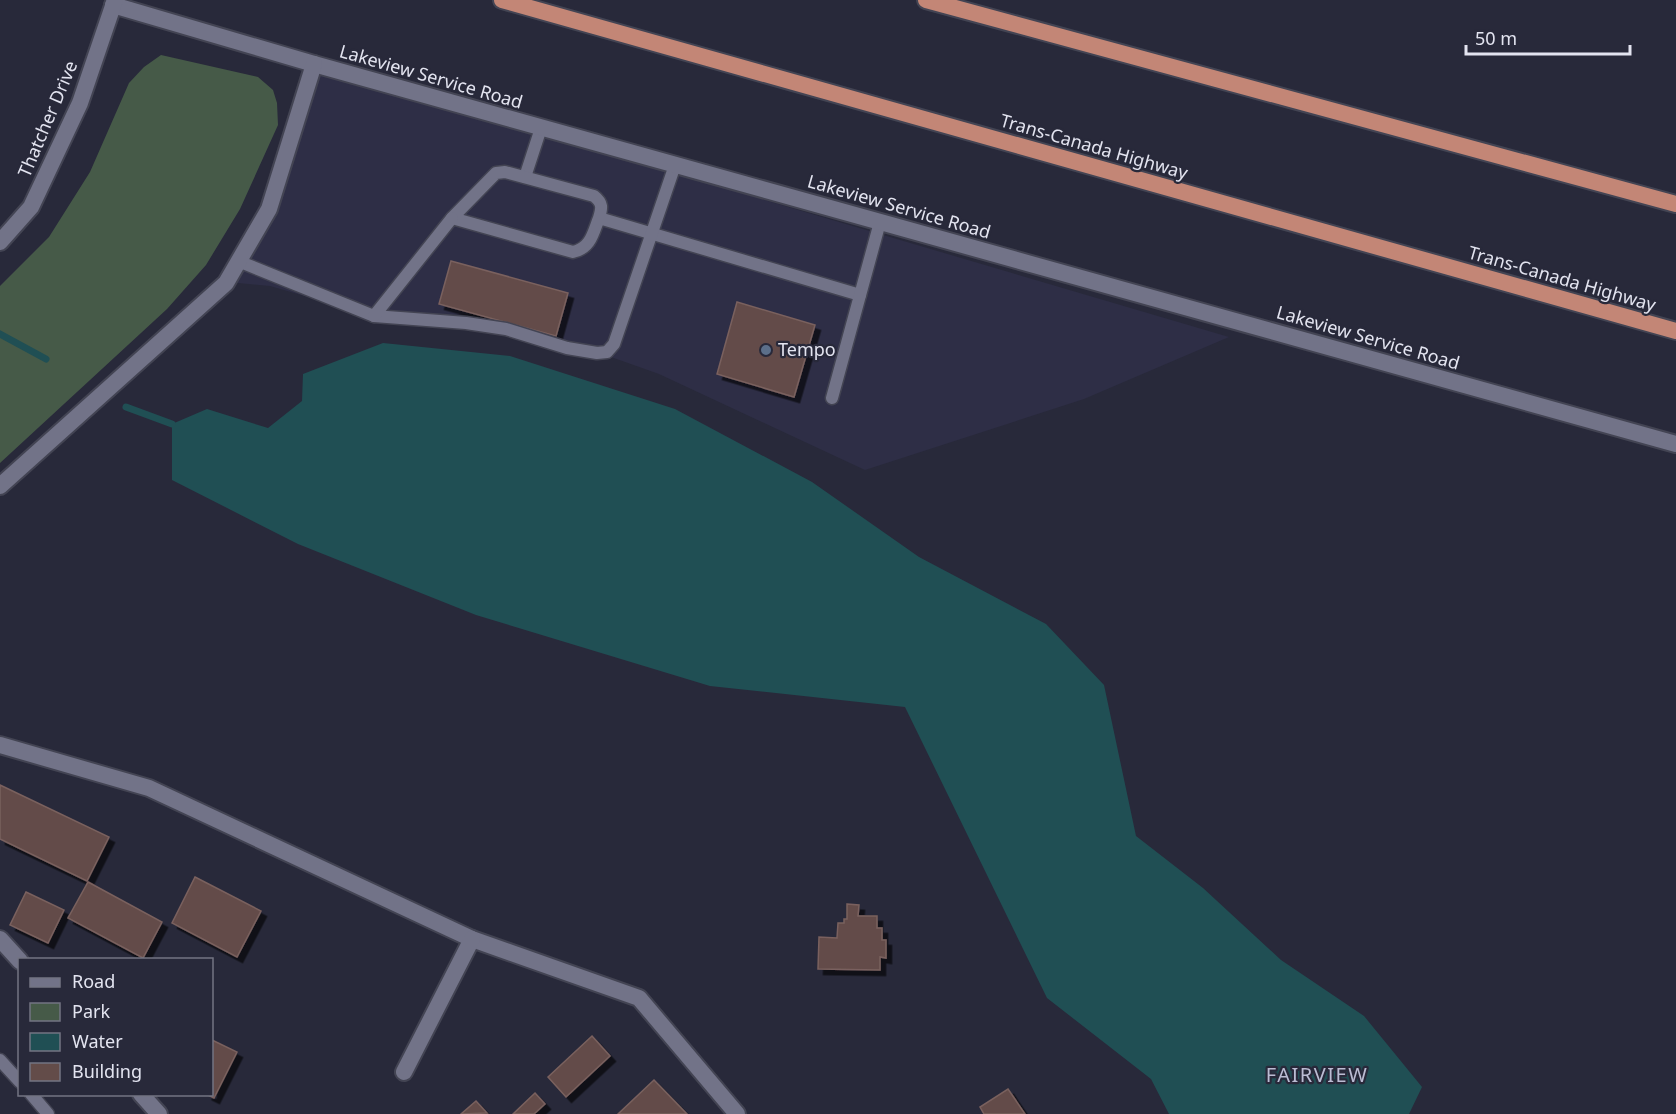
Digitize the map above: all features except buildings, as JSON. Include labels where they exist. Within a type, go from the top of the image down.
[{"type":"highway","name":"Trans-Canada Highway","points":[[502,0],[1676,331]]},
{"type":"highway","points":[[927,0],[1676,204]]},
{"type":"street","name":"Lakeview Service Road","points":[[114,2],[314,64],[1676,444]]},
{"type":"street","name":"Thatcher Drive","points":[[0,242],[32,207],[80,103],[114,2]]},
{"type":"street","points":[[0,486],[226,283],[269,209],[314,64]]},
{"type":"street","points":[[0,745],[149,788],[472,939],[639,998],[737,1114]]},
{"type":"street","points":[[0,939],[18,959]]},
{"type":"street","points":[[404,1071],[472,939]]},
{"type":"street","points":[[142,1096],[159,1114]]},
{"type":"lane","points":[[525,177],[541,128]]},
{"type":"lane","points":[[238,261],[374,316],[506,329],[567,348],[597,353],[607,352],[614,344],[675,165]]},
{"type":"lane","points":[[374,316],[452,218],[496,173],[505,172],[594,196],[600,201],[602,208],[587,245],[573,252],[452,218]]},
{"type":"lane","points":[[599,218],[860,295]]},
{"type":"lane","points":[[832,398],[880,222]]},
{"type":"lane","points":[[0,1060],[18,1080]]},
{"type":"lane","points":[[32,1096],[48,1114]]},
{"type":"shaded area","points":[[317,68],[1229,337],[1084,399],[865,470],[659,374],[487,313],[381,318],[270,286],[228,282],[269,214]]},
{"type":"green space","points":[[161,55],[258,77],[273,90],[277,103],[278,125],[240,209],[206,265],[167,309],[0,463],[0,286],[49,237],[90,172],[129,83],[144,67]]},
{"type":"water","points":[[383,343],[510,356],[675,409],[812,482],[919,557],[1046,624],[1104,685],[1136,836],[1203,888],[1281,960],[1364,1016],[1422,1087],[1409,1114],[1169,1114],[1151,1079],[1047,998],[905,707],[710,686],[476,615],[298,544],[172,480],[172,424],[207,409],[268,428],[302,401],[303,374]]},
{"type":"waterway","points":[[0,334],[46,359]]},
{"type":"waterway","points":[[126,407],[172,424]]},
{"type":"place","name":"Tempo","points":[[766,350]]},
{"type":"district","name":"FAIRVIEW","points":[[1317,1075]]}]
